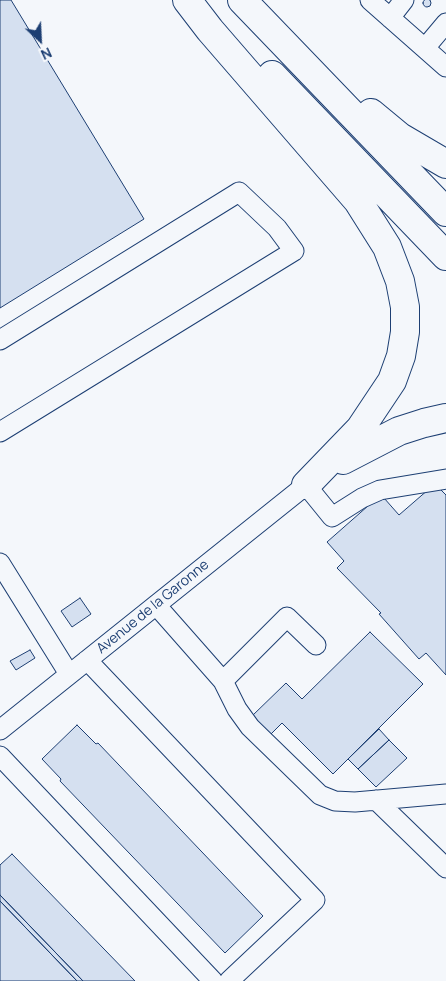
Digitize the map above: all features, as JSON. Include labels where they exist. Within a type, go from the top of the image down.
[{"type":"highway","points":[[187,0],[210,30],[358,201],[387,246],[400,282],[405,307],[405,332],[401,356],[392,381],[360,429],[306,484]]},
{"type":"highway","points":[[200,0],[446,256]]},
{"type":"highway","points":[[242,0],[446,212]]},
{"type":"highway","points":[[247,0],[388,128],[412,145],[446,164]]},
{"type":"highway","points":[[306,484],[372,443],[417,425],[446,418]]},
{"type":"street","points":[[370,0],[446,67]]},
{"type":"street","points":[[390,18],[404,0]]},
{"type":"street","points":[[425,48],[446,23]]},
{"type":"street","points":[[0,340],[239,192],[277,228],[294,251],[0,432]]},
{"type":"street","points":[[306,484],[332,517],[362,498],[380,490],[446,479]]},
{"type":"street","name":"Avenue de la Garonne","points":[[0,730],[306,484]]},
{"type":"street","points":[[0,563],[69,674]]},
{"type":"street","points":[[156,604],[223,681],[237,709],[250,727],[314,790],[335,801],[376,800],[446,794]]},
{"type":"street","points":[[223,681],[287,617],[316,645]]},
{"type":"street","points":[[87,660],[315,900],[229,981]]},
{"type":"street","points":[[0,756],[213,981]]},
{"type":"street","points":[[376,800],[446,868]]},
{"type":"building","points":[[427,-1],[431,3],[427,7],[423,3]]},
{"type":"building","points":[[0,0],[11,0],[144,219],[0,308]]},
{"type":"building","points":[[439,488],[446,495],[446,675],[426,653],[419,659],[379,614],[381,613],[337,568],[344,561],[327,542],[377,498],[384,498],[399,515],[429,489]]},
{"type":"building","points":[[80,598],[91,614],[72,627],[61,611]]},
{"type":"building","points":[[370,632],[423,684],[333,774],[282,723],[270,735],[252,716],[286,683],[302,699]]},
{"type":"building","points":[[30,650],[35,658],[16,670],[10,661]]},
{"type":"building","points":[[77,725],[96,744],[98,743],[263,916],[225,953],[60,781],[61,779],[42,759]]},
{"type":"building","points":[[379,729],[389,740],[358,769],[348,759]]},
{"type":"building","points":[[389,740],[407,758],[376,787],[358,769]]},
{"type":"building","points":[[12,854],[135,981],[83,981],[0,895],[0,865]]},
{"type":"building","points":[[0,895],[83,981],[77,981],[0,901]]},
{"type":"building","points":[[0,901],[77,981],[0,981]]}]
